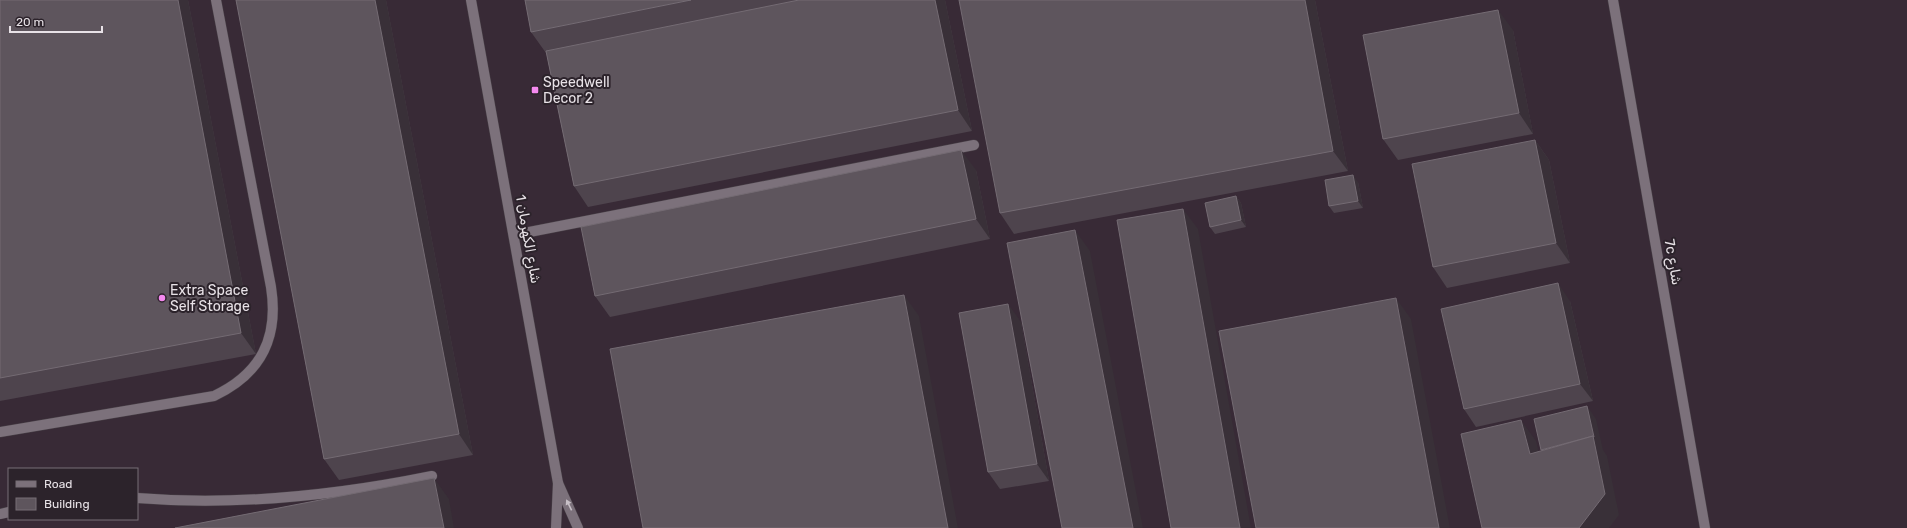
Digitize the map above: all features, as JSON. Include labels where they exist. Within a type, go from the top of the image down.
[{"type":"street","points":[[0,432],[214,396],[232,388],[246,376],[259,361],[268,344],[273,325],[274,306],[216,0]]},
{"type":"street","name":"شارع الكهرمان 1","points":[[471,0],[558,483],[556,528]]},
{"type":"street","name":"7c شارع","points":[[1613,0],[1705,528]]},
{"type":"street","points":[[514,236],[974,146]]},
{"type":"street","points":[[138,498],[220,501],[274,500],[365,489],[432,476]]},
{"type":"street","name":"شارع الكهرمان 1","points":[[558,483],[578,528]]},
{"type":"shaded area","points":[[0,0],[1907,0],[1907,528],[0,528]]},
{"type":"building","points":[[0,0],[178,0],[241,333],[0,378]]},
{"type":"building","points":[[236,0],[375,0],[459,434],[324,459]]},
{"type":"building","points":[[525,0],[691,0],[531,32]]},
{"type":"building","points":[[799,0],[935,0],[958,110],[574,186],[546,51]]},
{"type":"building","points":[[959,0],[1305,0],[1333,151],[1000,213]]},
{"type":"building","points":[[1498,10],[1519,113],[1383,139],[1363,35]]},
{"type":"building","points":[[1535,140],[1556,243],[1433,267],[1412,164]]},
{"type":"building","points":[[961,150],[976,219],[595,296],[581,227]]},
{"type":"building","points":[[1353,175],[1358,201],[1329,206],[1325,180]]},
{"type":"building","points":[[1236,196],[1241,220],[1210,227],[1205,203]]},
{"type":"building","points":[[1183,209],[1240,528],[1171,528],[1117,220]]},
{"type":"building","points":[[1075,230],[1133,528],[1062,528],[1007,243]]},
{"type":"building","points":[[1558,283],[1580,384],[1464,409],[1441,309]]},
{"type":"building","points":[[904,295],[948,528],[643,528],[610,349]]},
{"type":"building","points":[[1396,298],[1439,528],[1256,528],[1219,331]]},
{"type":"building","points":[[1008,304],[1037,464],[988,472],[959,313]]},
{"type":"building","points":[[1587,406],[1594,437],[1593,436],[1541,450],[1534,419]]},
{"type":"building","points":[[1521,420],[1530,454],[1593,436],[1605,494],[1579,528],[1482,528],[1461,434]]},
{"type":"building","points":[[434,478],[444,528],[175,528]]},
{"type":"place","name":"Speedwell Decor 2","points":[[535,90]]},
{"type":"place","name":"Extra Space Self Storage","points":[[162,298]]}]
